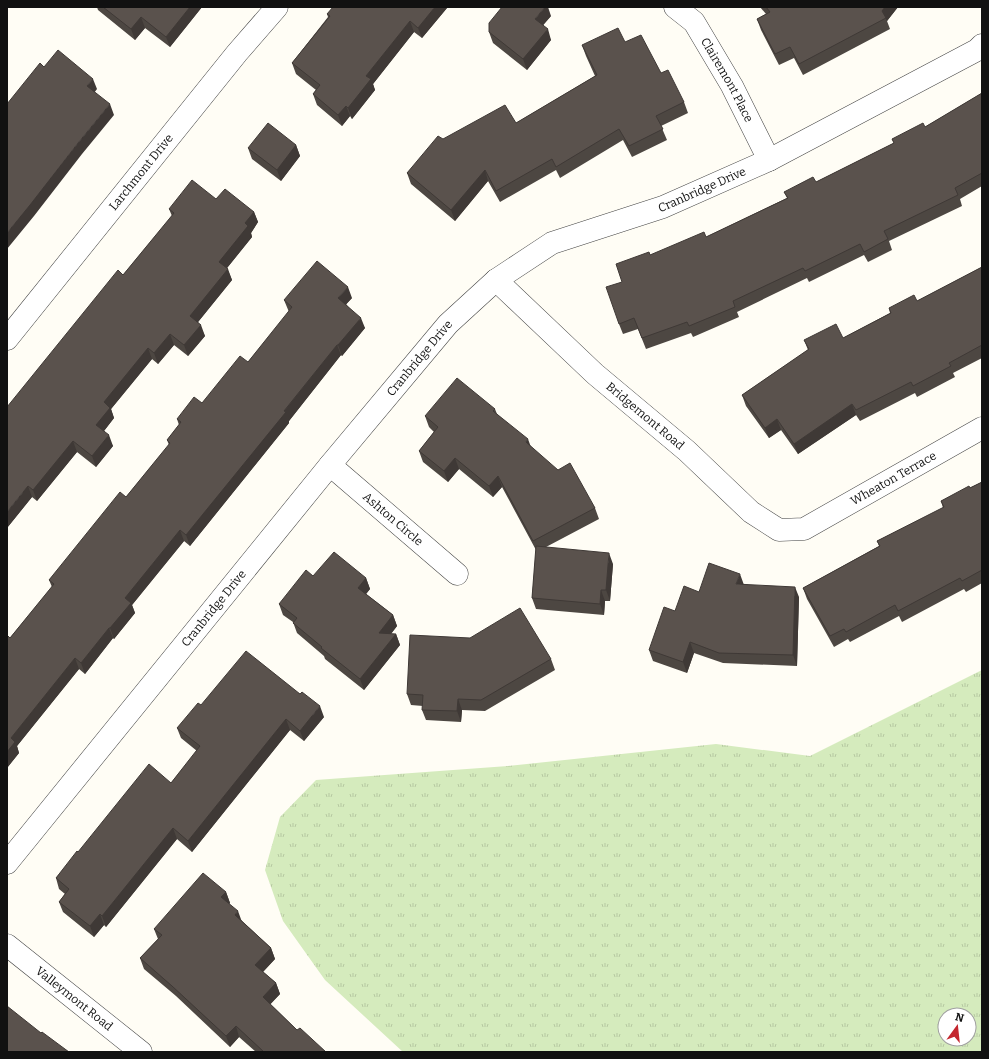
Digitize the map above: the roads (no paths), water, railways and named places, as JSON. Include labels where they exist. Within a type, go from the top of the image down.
[{"type":"street","name":"Larchmont Drive","points":[[7,339],[233,59],[277,7]]},
{"type":"street","name":"Clairemont Place","points":[[675,7],[694,22],[732,86],[768,160]]},
{"type":"street","name":"Cranbridge Drive","points":[[7,863],[330,464],[448,324],[496,280],[552,243],[663,208],[768,160],[977,50],[982,45]]},
{"type":"street","name":"Bridgemont Road","points":[[496,280],[595,374],[686,452],[751,512],[779,530],[804,529]]},
{"type":"street","name":"Wheaton Terrace","points":[[804,529],[982,428]]},
{"type":"street","name":"Ashton Circle","points":[[330,464],[457,574]]},
{"type":"street","name":"Valleymont Road","points":[[7,945],[141,1052]]}]
